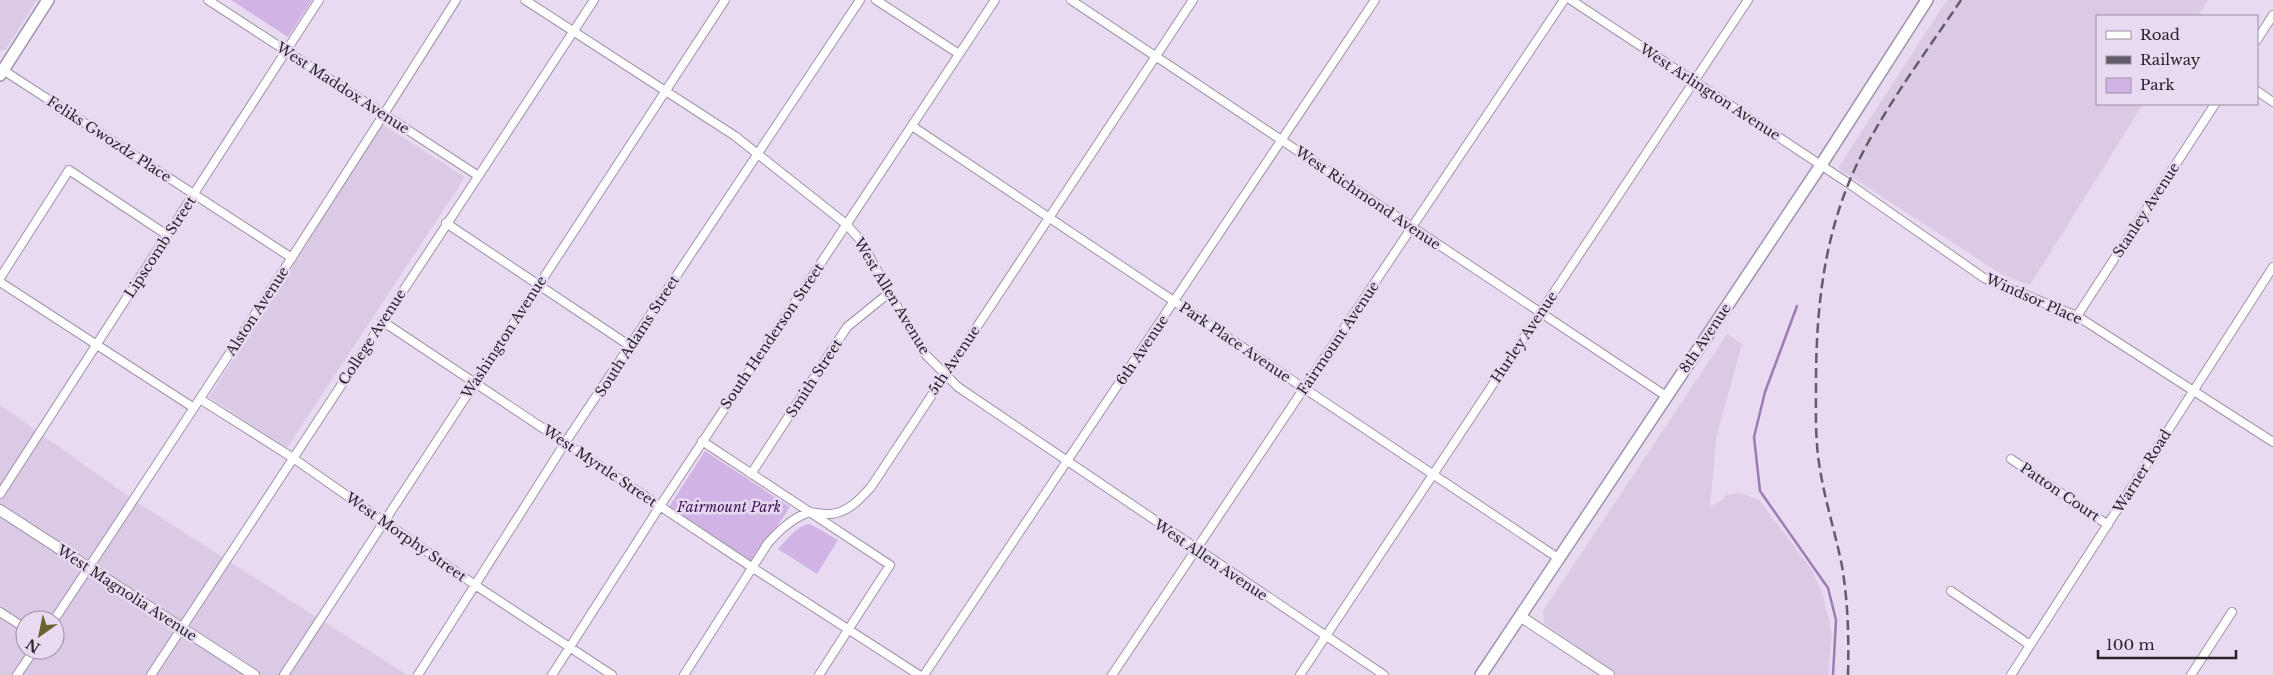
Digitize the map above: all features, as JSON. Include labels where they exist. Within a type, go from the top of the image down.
[{"type":"main road","points":[[2,68],[48,0]]},
{"type":"main road","name":"8th Avenue","points":[[1481,675],[1821,165],[1928,0]]},
{"type":"street","name":"West Maddox Avenue","points":[[208,0],[477,176]]},
{"type":"street","name":"Lipscomb Street","points":[[0,494],[320,0]]},
{"type":"street","name":"Alston Avenue","points":[[60,610],[292,258],[456,0]]},
{"type":"street","name":"West Allen Avenue","points":[[525,0],[758,154],[846,224],[862,242],[889,293],[926,355],[958,387],[1066,462],[1384,675]]},
{"type":"street","name":"College Avenue","points":[[151,675],[594,0]]},
{"type":"street","name":"Washington Avenue","points":[[284,675],[725,0]]},
{"type":"street","name":"South Adams Street","points":[[418,675],[566,443],[860,0]]},
{"type":"street","points":[[876,0],[959,54]]},
{"type":"street","name":"South Henderson Street","points":[[552,675],[702,442],[995,0]]},
{"type":"street","name":"West Richmond Avenue","points":[[1070,0],[1666,396]]},
{"type":"street","name":"5th Avenue","points":[[810,512],[830,514],[845,510],[857,502],[871,487],[1193,0]]},
{"type":"street","name":"6th Avenue","points":[[924,675],[1375,0]]},
{"type":"street","name":"Fairmount Avenue","points":[[1112,675],[1564,0]]},
{"type":"street","name":"West Arlington Avenue","points":[[1571,0],[1848,183]]},
{"type":"street","name":"Hurley Avenue","points":[[1300,675],[1748,0]]},
{"type":"street","points":[[2258,38],[2273,15]]},
{"type":"street","name":"Feliks Gwozdz Place","points":[[2,68],[193,195],[292,258]]},
{"type":"street","points":[[2258,92],[2273,102]]},
{"type":"street","name":"Stanley Avenue","points":[[2077,316],[2214,105]]},
{"type":"street","name":"Park Place Avenue","points":[[912,126],[1558,558]]},
{"type":"street","points":[[0,278],[69,170],[167,235]]},
{"type":"street","name":"Windsor Place","points":[[1848,183],[1984,278],[2077,316],[2273,442]]},
{"type":"street","points":[[446,223],[630,346]]},
{"type":"street","name":"Warner Road","points":[[2011,675],[2272,270]]},
{"type":"street","points":[[0,282],[95,346],[194,408]]},
{"type":"street","name":"Smith Street","points":[[751,474],[842,334],[869,308],[889,293]]},
{"type":"street","name":"West Myrtle Street","points":[[382,321],[753,568],[920,675]]},
{"type":"street","name":"West Morphy Street","points":[[200,399],[293,458],[475,586],[612,675]]},
{"type":"street","points":[[702,442],[890,566],[818,675]]},
{"type":"street","name":"Patton Court","points":[[2011,459],[2108,525]]},
{"type":"street","name":"West Magnolia Avenue","points":[[0,510],[254,675]]},
{"type":"street","points":[[684,675],[768,543],[794,520],[810,512]]},
{"type":"street","points":[[1951,591],[2030,645]]},
{"type":"street","points":[[0,612],[15,622]]},
{"type":"street","points":[[2191,675],[2232,612]]},
{"type":"street","points":[[1520,616],[1609,675]]},
{"type":"street","points":[[17,675],[27,660]]},
{"type":"shaded area","points":[[0,0],[37,0],[6,49],[0,51]]},
{"type":"shaded area","points":[[1947,0],[2208,0],[2199,15],[2096,15],[2096,105],[2142,105],[2030,285],[2001,274],[1838,168]]},
{"type":"shaded area","points":[[383,125],[465,177],[287,448],[209,397]]},
{"type":"shaded area","points":[[1727,334],[1742,344],[1716,438],[1710,507],[1724,499],[1726,495],[1740,493],[1759,500],[1812,570],[1823,596],[1832,634],[1828,675],[1617,675],[1544,623],[1543,611]]},
{"type":"shaded area","points":[[0,405],[138,503],[407,675],[0,675]]},
{"type":"green space","points":[[231,0],[312,0],[288,37]]},
{"type":"green space","name":"Fairmount Park","points":[[705,451],[790,507],[753,562],[669,507]]},
{"type":"green space","points":[[810,524],[838,540],[817,574],[778,549],[797,530]]},
{"type":"waterway","points":[[1797,306],[1765,392],[1754,437],[1760,491],[1828,588],[1836,620],[1833,675]]},
{"type":"railway","points":[[1848,675],[1846,593],[1842,566],[1821,476],[1817,443],[1816,353],[1825,266],[1839,210],[1861,156],[1896,96],[1961,0]]}]
